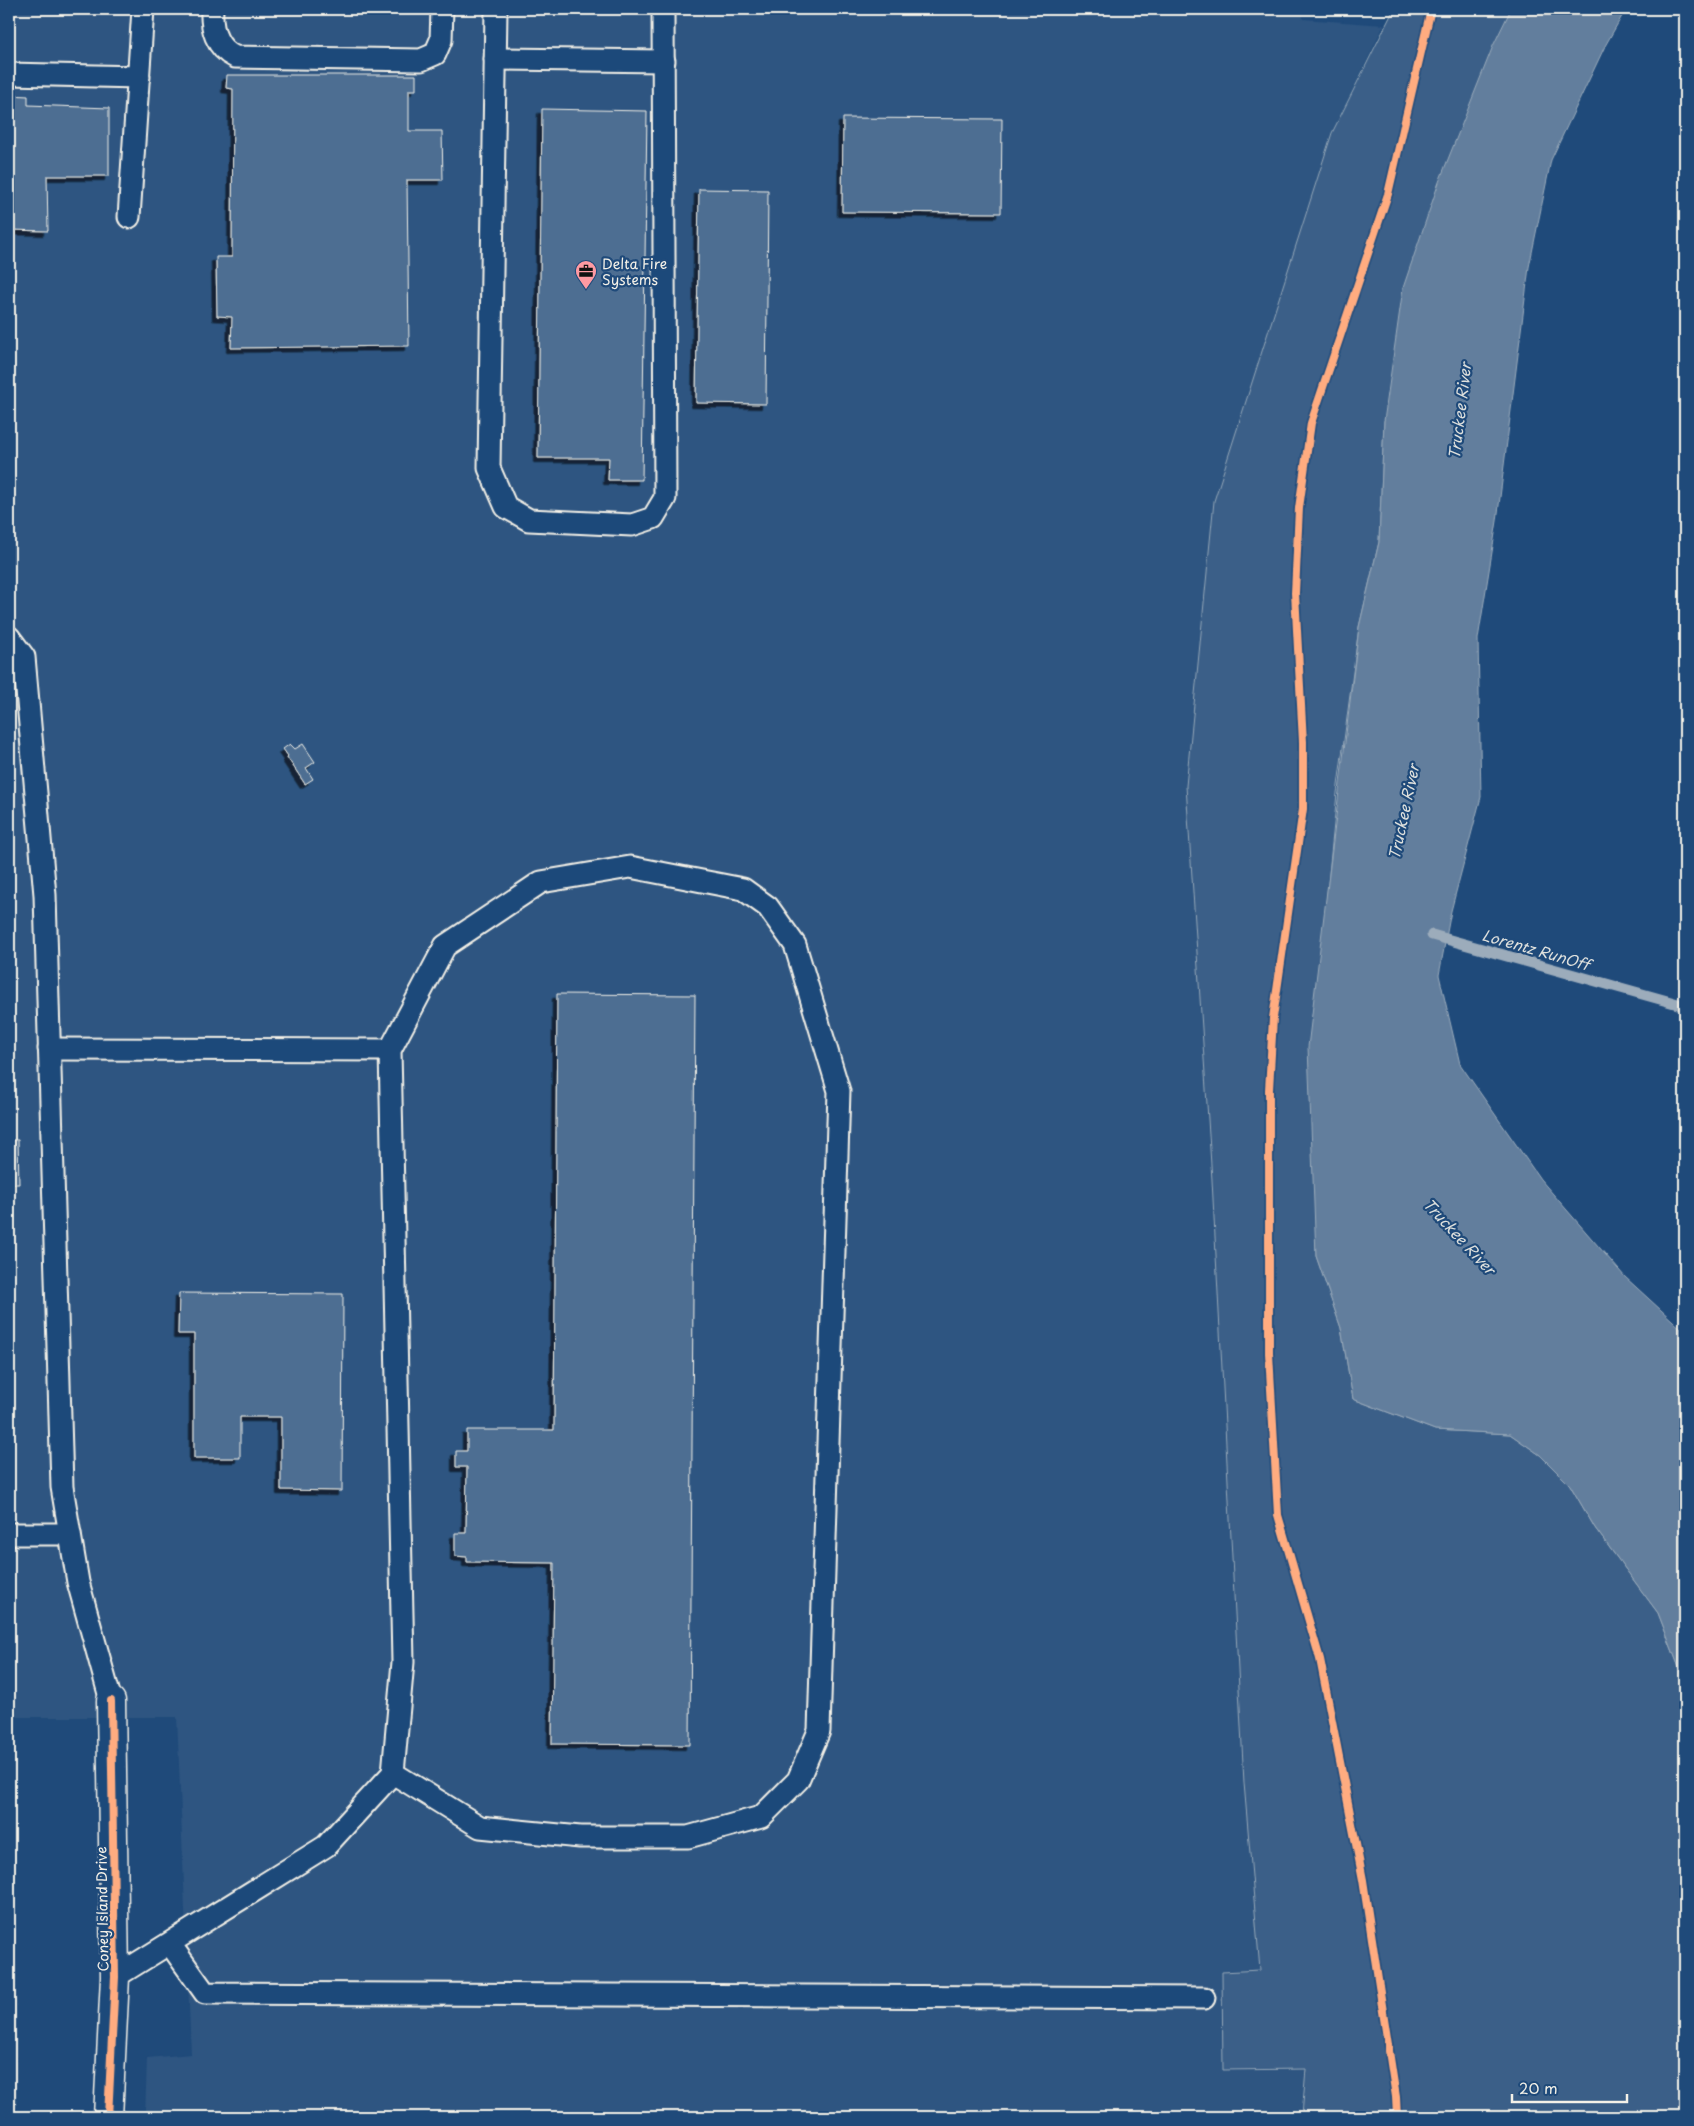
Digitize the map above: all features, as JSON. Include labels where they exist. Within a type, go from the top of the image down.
[{"type":"street","name":"Coney Island Drive","points":[[108,2117],[115,1977],[111,1701]]},
{"type":"lane","points":[[129,218],[144,9]]},
{"type":"lane","points":[[212,9],[211,20],[216,39],[224,52],[235,57],[421,60],[435,54],[441,40],[442,9]]},
{"type":"lane","points":[[496,9],[489,468],[506,507],[529,520],[632,525],[653,518],[666,498],[663,9]]},
{"type":"lane","points":[[496,59],[664,61]]},
{"type":"lane","points":[[9,74],[139,77]]},
{"type":"lane","points":[[9,637],[24,657],[45,895],[62,1487],[78,1582],[111,1701]]},
{"type":"lane","points":[[115,1977],[326,1846],[393,1772],[403,1662],[390,1050],[445,946],[541,882],[630,867],[743,889],[768,907],[794,946],[839,1092],[820,1731],[798,1780],[761,1816],[688,1837],[580,1837],[480,1828],[393,1772]]},
{"type":"lane","points":[[49,1049],[390,1050]]},
{"type":"lane","points":[[9,1534],[70,1534]]},
{"type":"lane","points":[[170,1944],[205,1993],[1204,1998]]},
{"type":"shaded area","points":[[9,9],[1302,9],[1303,19],[1384,25],[1332,133],[1214,501],[1186,786],[1212,1180],[1244,1783],[1260,1970],[1223,2070],[1306,2068],[1302,2115],[145,2117],[147,2058],[191,2054],[177,1717],[15,1717],[17,2107],[9,2116]]},
{"type":"shaded area","points":[[1394,9],[1514,9],[1384,421],[1379,542],[1359,627],[1337,793],[1324,924],[1316,1256],[1341,1328],[1353,1399],[1435,1430],[1510,1434],[1540,1455],[1570,1485],[1595,1528],[1658,1613],[1685,1683],[1685,2104],[1678,2117],[1287,2117],[1288,2115],[1302,2115],[1306,2069],[1223,2070],[1222,1972],[1260,1970],[1244,1783],[1212,1180],[1186,786],[1214,501],[1332,133]]},
{"type":"water","name":"Truckee River","points":[[1511,9],[1626,9],[1605,46],[1551,160],[1529,267],[1497,521],[1478,639],[1481,797],[1451,911],[1439,975],[1460,1064],[1540,1179],[1625,1277],[1685,1332],[1685,1683],[1658,1613],[1595,1528],[1570,1485],[1540,1455],[1510,1434],[1435,1430],[1353,1399],[1341,1328],[1316,1256],[1308,1047],[1359,627],[1379,542],[1384,421],[1403,288],[1439,182],[1493,46]]},
{"type":"building","points":[[227,75],[416,75],[416,90],[409,90],[409,131],[442,131],[443,180],[407,180],[409,346],[231,348],[232,317],[217,316],[216,257],[232,257],[233,89],[226,88]]},
{"type":"building","points":[[9,95],[28,96],[28,105],[109,108],[109,176],[47,176],[48,231],[9,230]]},
{"type":"building","points":[[542,109],[647,111],[642,480],[608,480],[609,458],[538,458]]},
{"type":"building","points":[[843,118],[1002,119],[1001,213],[842,212]]},
{"type":"building","points":[[699,189],[768,190],[766,404],[696,403]]},
{"type":"building","points":[[290,744],[295,749],[303,744],[315,762],[306,768],[313,779],[305,784],[283,749]]},
{"type":"building","points":[[557,994],[695,995],[690,1745],[552,1744],[554,1563],[467,1562],[467,1557],[455,1556],[455,1533],[466,1533],[467,1467],[456,1467],[456,1451],[467,1451],[467,1430],[554,1430]]},
{"type":"building","points":[[9,1140],[18,1140],[19,1184],[9,1184]]},
{"type":"building","points":[[179,1293],[343,1294],[342,1491],[281,1490],[281,1417],[240,1417],[240,1458],[194,1458],[194,1334],[178,1334]]},
{"type":"waterway","name":"Lorentz RunOff","points":[[1432,935],[1685,1006]]},
{"type":"cycle path","points":[[1397,2117],[1396,2097],[1363,1880],[1320,1659],[1278,1515],[1269,1353],[1269,1090],[1273,1018],[1303,809],[1303,742],[1295,593],[1299,508],[1311,423],[1388,194],[1431,9]]},
{"type":"cycle path","points":[[108,2117],[115,1977],[111,1701]]},
{"type":"place","name":"Delta Fire Systems","points":[[586,290]]}]
